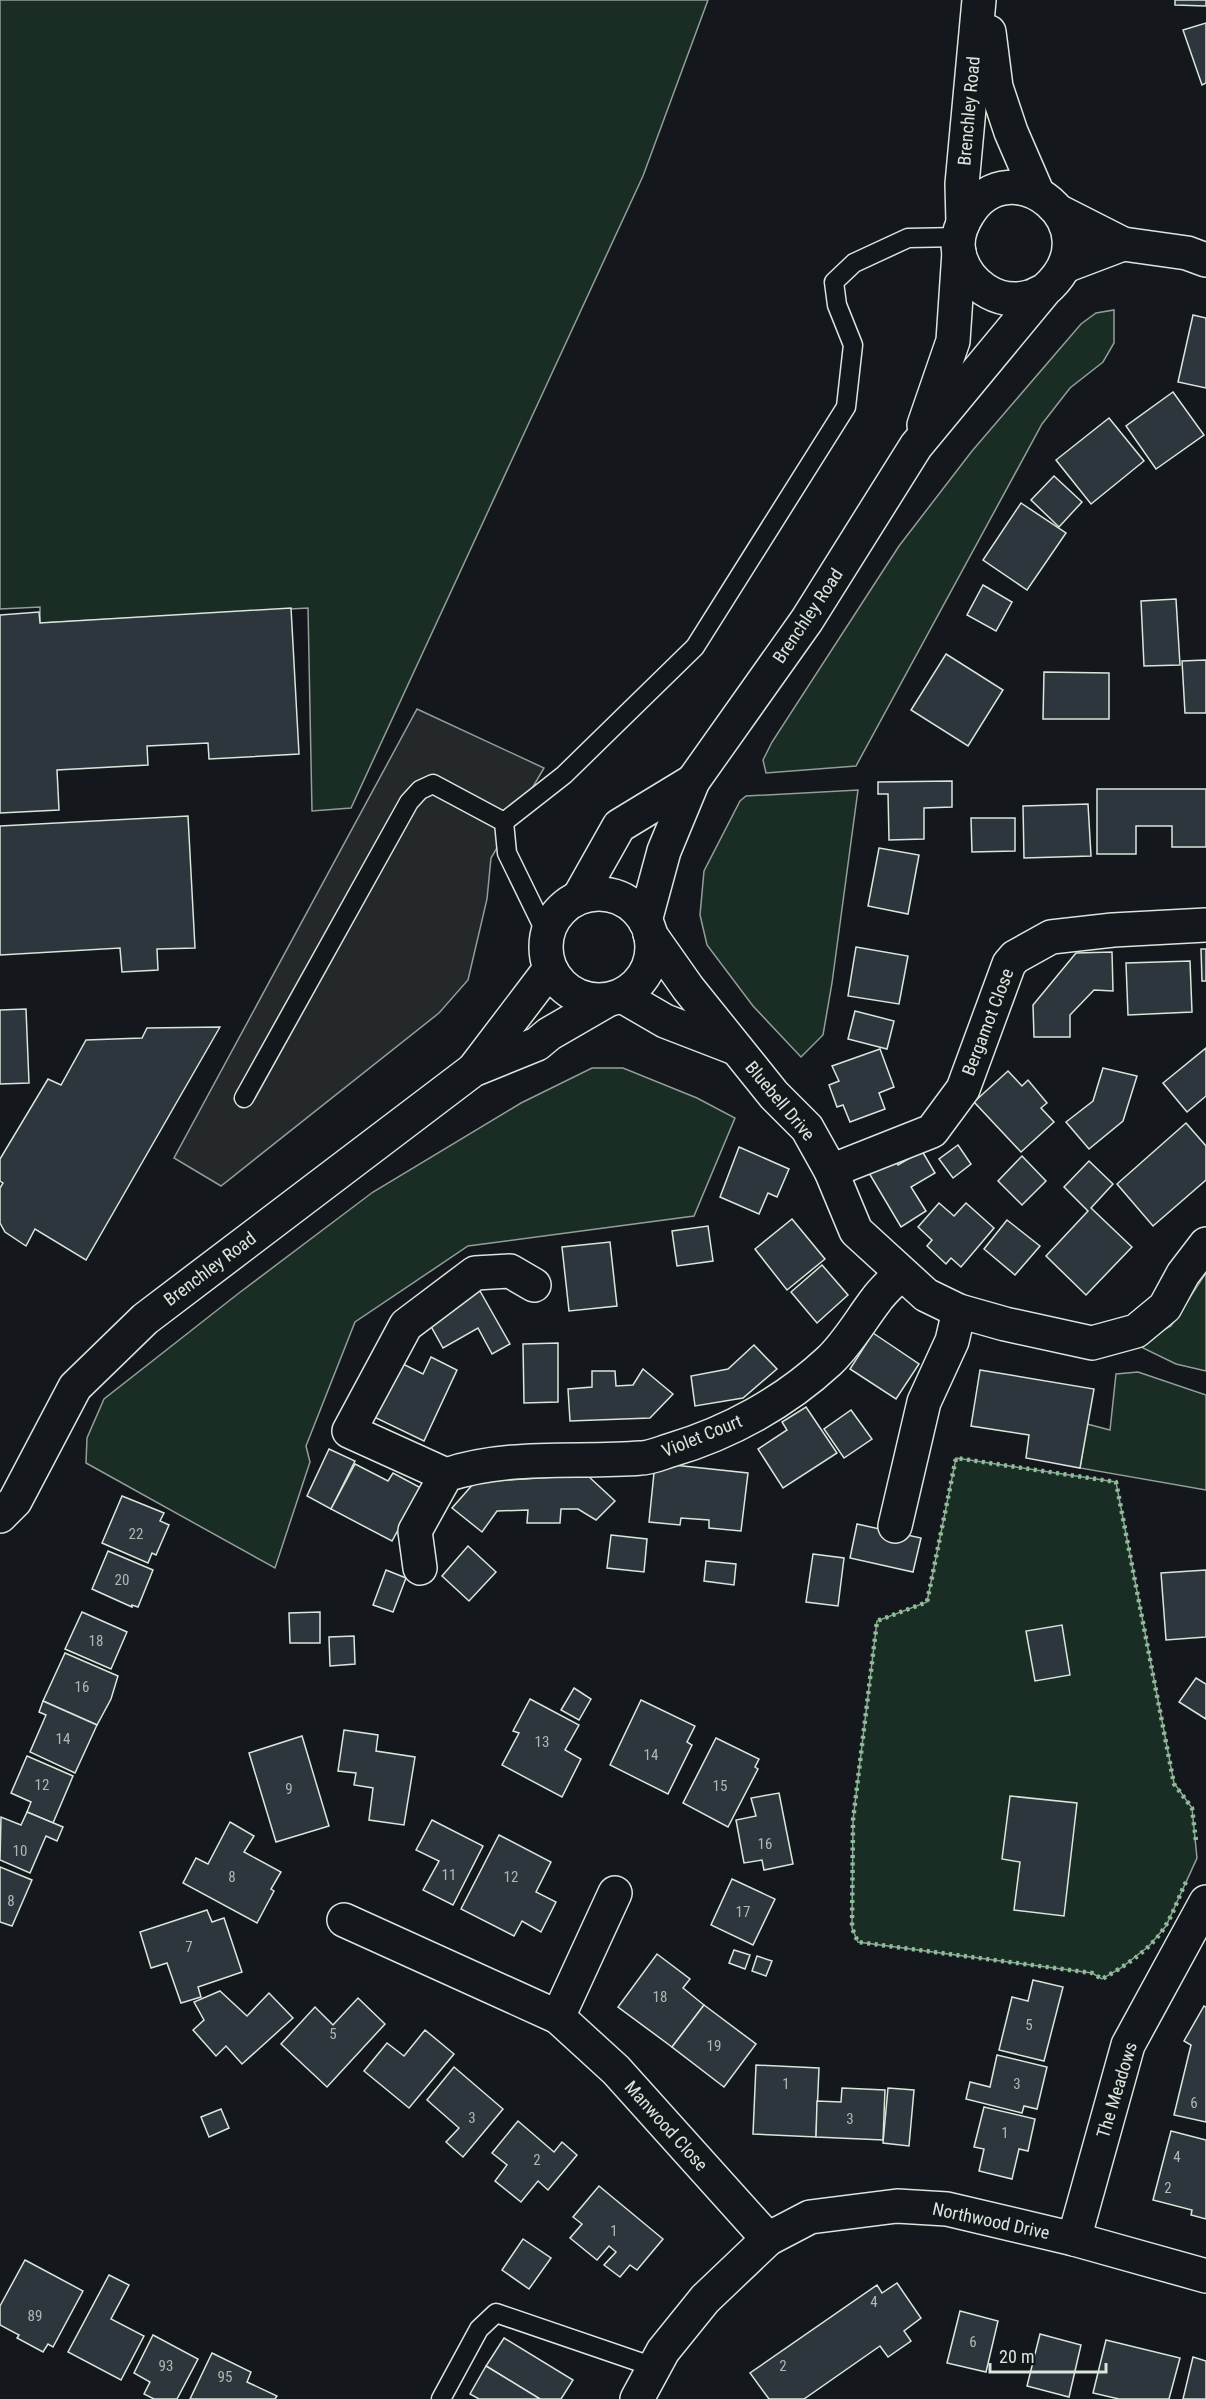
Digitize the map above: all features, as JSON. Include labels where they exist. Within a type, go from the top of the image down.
[{"type":"street","name":"Brenchley Road","points":[[916,446],[953,341],[964,160],[979,0]]},
{"type":"street","name":"Brenchley Road","points":[[984,0],[996,87],[1011,132],[1049,202]]},
{"type":"street","points":[[1123,244],[1055,278],[1028,297],[1010,299],[992,294],[977,284],[965,269],[960,237],[972,207],[985,196],[1002,189],[1020,188],[1123,244],[1187,254],[1206,260]]},
{"type":"street","points":[[1049,202],[1068,229],[1070,248],[1055,278]]},
{"type":"street","name":"Brenchley Road","points":[[648,927],[664,851],[693,781],[807,620],[916,446],[1055,278]]},
{"type":"street","name":"Brenchley Road","points":[[579,897],[619,826],[693,781]]},
{"type":"street","points":[[594,894],[610,895],[624,900],[636,909],[648,927],[652,948],[650,963],[644,976],[634,987],[614,998],[589,1000],[573,994],[559,984],[550,969],[546,953],[547,935],[553,919],[564,906],[579,897],[594,894]]},
{"type":"street","name":"Bergamot Close","points":[[831,1171],[932,1131],[963,1089],[1009,964],[1015,957],[1051,937],[1113,930],[1206,925]]},
{"type":"street","name":"Bluebell Drive","points":[[648,927],[688,988],[774,1095],[807,1128],[831,1171],[856,1231],[926,1295],[959,1311],[1005,1324],[1092,1343],[1136,1331],[1164,1307],[1183,1274],[1206,1244]]},
{"type":"street","name":"Brenchley Road","points":[[473,1070],[550,969]]},
{"type":"street","name":"Brenchley Road","points":[[0,1516],[15,1501],[75,1387],[145,1319],[473,1070],[537,1044],[549,1034],[614,998]]},
{"type":"street","name":"Bluebell Drive","points":[[614,998],[737,1049]]},
{"type":"street","points":[[420,1568],[415,1531],[446,1475],[349,1431],[358,1410],[406,1325],[474,1274],[510,1271],[534,1285]]},
{"type":"street","name":"Violet Court","points":[[446,1475],[469,1467],[579,1459],[643,1458],[696,1443],[769,1406],[829,1361],[854,1334],[877,1298],[901,1273]]},
{"type":"street","points":[[895,1526],[924,1402],[952,1341],[959,1311]]},
{"type":"street","points":[[558,2017],[615,1893]]},
{"type":"street","name":"The Meadows","points":[[1074,2239],[1128,2045],[1193,1950],[1206,1902]]},
{"type":"street","name":"Manwood Close","points":[[344,1920],[558,2017],[616,2070],[768,2239]]},
{"type":"street","name":"Northwood Drive","points":[[637,2399],[663,2351],[705,2299],[768,2239],[810,2217],[897,2206],[947,2209],[1074,2239],[1206,2276]]},
{"type":"lane","points":[[504,822],[564,775],[695,647],[846,407],[853,345],[837,305],[834,282],[854,262],[908,238],[960,237]]},
{"type":"lane","points":[[244,1098],[410,802],[420,789],[433,784],[504,822]]},
{"type":"lane","points":[[504,822],[507,854],[547,935]]},
{"type":"lane","points":[[441,2399],[479,2329],[496,2313],[654,2367]]},
{"type":"green space","points":[[0,0],[708,0],[643,176],[351,808],[312,811],[308,608],[40,623],[40,607],[0,609]]},
{"type":"green space","points":[[1114,310],[1114,343],[1103,362],[1070,388],[1042,424],[856,766],[766,773],[763,760],[772,742],[899,546],[972,451],[1081,324],[1096,313]]},
{"type":"green space","points":[[858,790],[823,1035],[801,1057],[753,1006],[707,945],[700,915],[704,871],[740,801],[746,796]]},
{"type":"green space","points":[[592,1068],[623,1068],[697,1098],[735,1118],[694,1216],[468,1246],[355,1322],[306,1446],[310,1462],[275,1568],[86,1463],[87,1438],[104,1399],[239,1293],[373,1192],[521,1103]]},
{"type":"green space","points":[[1206,1273],[1206,1371],[1176,1364],[1143,1348],[1140,1343],[1171,1326]]},
{"type":"green space","points":[[1138,1372],[1206,1395],[1206,1490],[1080,1468],[1087,1424],[1110,1430],[1116,1374]]},
{"type":"green space","points":[[956,1458],[1116,1482],[1174,1783],[1192,1808],[1197,1858],[1166,1926],[1149,1946],[1121,1968],[1102,1979],[1092,1973],[858,1942],[852,1928],[853,1820],[877,1621],[927,1602]]},
{"type":"shaded area","points":[[417,709],[544,768],[491,858],[487,899],[468,980],[439,1013],[221,1186],[174,1158]]},
{"type":"building","points":[[1175,0],[1206,0],[1206,6],[1175,5]]},
{"type":"building","points":[[1206,23],[1206,83],[1202,85],[1183,30]]},
{"type":"building","points":[[1193,315],[1206,318],[1206,388],[1178,382]]},
{"type":"building","points":[[1173,392],[1204,435],[1156,469],[1126,426]]},
{"type":"building","points":[[1109,418],[1144,461],[1091,504],[1056,460]]},
{"type":"building","points":[[1054,476],[1082,502],[1059,527],[1031,500]]},
{"type":"building","points":[[1021,503],[1066,533],[1027,590],[983,560]]},
{"type":"building","points":[[983,585],[1012,602],[996,631],[967,615]]},
{"type":"building","points":[[1176,599],[1180,665],[1144,666],[1141,601]]},
{"type":"building","points":[[291,608],[299,754],[209,759],[208,743],[147,746],[148,765],[57,770],[59,810],[0,813],[0,615],[39,612],[40,623]]},
{"type":"building","points":[[946,654],[1003,690],[968,746],[911,710]]},
{"type":"building","points":[[1206,660],[1206,713],[1185,713],[1182,661]]},
{"type":"building","points":[[1044,672],[1109,673],[1109,719],[1043,719]]},
{"type":"building","points":[[952,781],[952,807],[924,808],[924,839],[889,840],[888,794],[878,794],[878,782]]},
{"type":"building","points":[[1097,789],[1206,789],[1206,847],[1172,847],[1172,826],[1136,826],[1136,854],[1097,854]]},
{"type":"building","points":[[1088,804],[1091,856],[1024,858],[1023,806]]},
{"type":"building","points":[[188,816],[195,948],[157,949],[158,970],[122,972],[120,948],[0,955],[0,826]]},
{"type":"building","points":[[971,818],[1015,818],[1015,851],[972,852]]},
{"type":"building","points":[[879,848],[919,855],[908,914],[868,906]]},
{"type":"building","points":[[856,947],[908,956],[899,1004],[848,996]]},
{"type":"building","points":[[1201,949],[1206,949],[1206,981],[1202,981]]},
{"type":"building","points":[[1112,952],[1113,991],[1094,990],[1070,1015],[1070,1037],[1034,1037],[1033,1005],[1076,953]]},
{"type":"building","points":[[1190,961],[1192,1012],[1128,1015],[1126,963]]},
{"type":"building","points":[[26,1009],[29,1083],[0,1084],[0,1010]]},
{"type":"building","points":[[855,1011],[894,1021],[887,1049],[848,1039]]},
{"type":"building","points":[[220,1027],[86,1260],[35,1229],[26,1246],[5,1232],[0,1223],[0,1188],[3,1183],[0,1181],[0,1159],[48,1079],[61,1085],[86,1040],[142,1038],[147,1028]]},
{"type":"building","points":[[1206,1048],[1206,1096],[1187,1112],[1163,1083]]},
{"type":"building","points":[[880,1049],[894,1087],[879,1093],[885,1109],[850,1122],[843,1105],[837,1107],[829,1085],[839,1081],[832,1066]]},
{"type":"building","points":[[1103,1068],[1137,1076],[1123,1121],[1089,1149],[1066,1122],[1093,1101]]},
{"type":"building","points":[[1008,1071],[1022,1086],[1028,1080],[1047,1103],[1041,1108],[1054,1122],[1021,1152],[974,1102]]},
{"type":"building","points":[[1186,1123],[1206,1146],[1206,1180],[1153,1226],[1117,1184]]},
{"type":"building","points":[[958,1145],[971,1164],[953,1178],[939,1159]]},
{"type":"building","points":[[739,1147],[789,1169],[777,1197],[768,1193],[759,1214],[720,1197]]},
{"type":"building","points":[[922,1151],[935,1173],[911,1187],[926,1211],[901,1227],[869,1173],[894,1158],[898,1165]]},
{"type":"building","points":[[1022,1156],[1046,1181],[1022,1205],[998,1181]]},
{"type":"building","points":[[1089,1161],[1113,1184],[1091,1208],[1132,1247],[1086,1295],[1046,1256],[1088,1211],[1064,1187]]},
{"type":"building","points":[[939,1203],[954,1216],[966,1203],[994,1228],[961,1267],[951,1258],[946,1264],[927,1246],[932,1240],[918,1227]]},
{"type":"building","points":[[792,1219],[825,1259],[787,1290],[755,1249]]},
{"type":"building","points":[[1007,1220],[1040,1246],[1015,1275],[984,1249]]},
{"type":"building","points":[[708,1226],[713,1261],[677,1266],[672,1231]]},
{"type":"building","points":[[610,1242],[617,1306],[569,1311],[562,1247]]},
{"type":"building","points":[[822,1265],[848,1295],[817,1323],[791,1292]]},
{"type":"building","points":[[476,1284],[510,1344],[492,1354],[478,1328],[443,1348],[428,1321]]},
{"type":"building","points":[[873,1333],[919,1364],[896,1399],[850,1369]]},
{"type":"building","points":[[558,1343],[558,1402],[524,1403],[523,1344]]},
{"type":"building","points":[[754,1345],[777,1369],[743,1398],[695,1406],[691,1376],[728,1369]]},
{"type":"building","points":[[431,1357],[457,1370],[424,1441],[374,1417],[399,1362],[423,1374]]},
{"type":"building","points":[[643,1369],[673,1394],[650,1418],[570,1421],[568,1389],[592,1387],[592,1371],[615,1371],[616,1386],[633,1385]]},
{"type":"building","points":[[980,1370],[1094,1389],[1080,1468],[1026,1458],[1029,1435],[971,1426]]},
{"type":"building","points":[[806,1407],[837,1453],[783,1488],[758,1449],[787,1430],[782,1422]]},
{"type":"building","points":[[851,1410],[872,1439],[844,1458],[824,1429]]},
{"type":"building","points":[[329,1449],[355,1461],[331,1509],[307,1496]]},
{"type":"building","points":[[655,1463],[748,1473],[741,1531],[709,1528],[709,1520],[681,1518],[680,1525],[649,1522]]},
{"type":"building","points":[[355,1464],[388,1481],[393,1473],[421,1488],[392,1541],[331,1509]]},
{"type":"building","points":[[587,1475],[615,1501],[596,1520],[578,1509],[561,1509],[560,1523],[527,1523],[528,1510],[497,1511],[482,1532],[452,1508],[475,1482]]},
{"type":"building","points":[[122,1496],[164,1513],[160,1521],[169,1525],[156,1555],[152,1553],[148,1563],[102,1543]]},
{"type":"building","points":[[857,1524],[921,1538],[913,1572],[850,1558]]},
{"type":"building","points":[[611,1535],[647,1539],[644,1572],[607,1568]]},
{"type":"building","points":[[468,1546],[496,1572],[469,1601],[442,1576]]},
{"type":"building","points":[[108,1551],[153,1570],[138,1607],[132,1605],[132,1607],[92,1589]]},
{"type":"building","points":[[813,1554],[844,1558],[838,1606],[806,1602]]},
{"type":"building","points":[[706,1561],[736,1564],[734,1585],[704,1581]]},
{"type":"building","points":[[386,1570],[406,1578],[393,1612],[373,1605]]},
{"type":"building","points":[[1206,1570],[1206,1637],[1166,1640],[1161,1573]]},
{"type":"building","points":[[82,1612],[127,1632],[111,1669],[65,1649]]},
{"type":"building","points":[[320,1612],[320,1643],[290,1643],[289,1613]]},
{"type":"building","points":[[1062,1625],[1070,1675],[1035,1681],[1026,1631]]},
{"type":"building","points":[[354,1636],[355,1664],[330,1666],[329,1637]]},
{"type":"building","points":[[65,1653],[118,1676],[111,1699],[97,1725],[43,1701]]},
{"type":"building","points":[[1196,1678],[1206,1684],[1206,1719],[1179,1702]]},
{"type":"building","points":[[574,1688],[591,1699],[579,1720],[561,1710]]},
{"type":"building","points":[[530,1699],[579,1725],[565,1750],[581,1759],[562,1797],[502,1765],[519,1733],[513,1731]]},
{"type":"building","points":[[641,1700],[695,1726],[687,1742],[692,1745],[668,1794],[610,1765]]},
{"type":"building","points":[[43,1701],[97,1725],[75,1773],[30,1752],[46,1715],[39,1712]]},
{"type":"building","points":[[344,1730],[378,1735],[376,1751],[415,1757],[404,1825],[369,1820],[373,1788],[354,1785],[356,1773],[338,1771]]},
{"type":"building","points":[[302,1736],[329,1826],[276,1842],[249,1753]]},
{"type":"building","points":[[716,1738],[759,1759],[755,1767],[758,1769],[728,1827],[683,1803]]},
{"type":"building","points":[[27,1756],[73,1776],[53,1823],[27,1812],[31,1802],[11,1793]]},
{"type":"building","points":[[779,1793],[793,1864],[764,1870],[762,1860],[744,1863],[736,1820],[756,1816],[751,1798]]},
{"type":"building","points":[[1010,1796],[1077,1803],[1064,1916],[1014,1910],[1020,1862],[1002,1859]]},
{"type":"building","points":[[27,1812],[63,1827],[57,1841],[46,1836],[30,1873],[0,1860],[1,1817],[21,1825]]},
{"type":"building","points":[[432,1820],[483,1846],[453,1905],[423,1890],[439,1861],[416,1850]]},
{"type":"building","points":[[230,1822],[254,1836],[244,1852],[281,1872],[271,1889],[274,1891],[257,1923],[183,1883],[196,1858],[208,1864]]},
{"type":"building","points":[[499,1835],[551,1862],[536,1892],[556,1902],[541,1932],[522,1921],[514,1936],[461,1909]]},
{"type":"building","points":[[0,1867],[32,1880],[12,1926],[0,1922]]},
{"type":"building","points":[[732,1879],[775,1899],[753,1945],[711,1925]]},
{"type":"building","points":[[207,1910],[212,1922],[224,1918],[242,1972],[198,1987],[201,1997],[181,2003],[167,1963],[151,1968],[140,1932]]},
{"type":"building","points":[[734,1950],[750,1955],[745,1969],[729,1963]]},
{"type":"building","points":[[657,1954],[690,1979],[683,1988],[704,2005],[672,2047],[618,2007]]},
{"type":"building","points":[[757,1956],[772,1961],[766,1976],[752,1971]]},
{"type":"building","points":[[1033,1980],[1063,1987],[1044,2061],[999,2050],[1012,1997],[1028,2001]]},
{"type":"building","points":[[220,1991],[247,2016],[269,1993],[293,2018],[242,2064],[226,2046],[216,2056],[193,2030],[204,2020],[194,2002]]},
{"type":"building","points":[[358,1998],[385,2024],[327,2087],[281,2044],[315,2007],[333,2025]]},
{"type":"building","points":[[704,2005],[756,2044],[724,2087],[672,2047]]},
{"type":"building","points":[[1204,2006],[1206,2007],[1206,2122],[1174,2115],[1191,2045],[1184,2041]]},
{"type":"building","points":[[425,2030],[454,2054],[409,2108],[364,2071],[387,2043],[404,2056]]},
{"type":"building","points":[[997,2055],[1047,2067],[1037,2109],[1024,2106],[1022,2113],[966,2099],[970,2082],[990,2087]]},
{"type":"building","points":[[756,2065],[819,2068],[816,2137],[753,2134]]},
{"type":"building","points":[[454,2067],[503,2109],[463,2157],[446,2142],[459,2128],[427,2100]]},
{"type":"building","points":[[842,2088],[885,2090],[883,2140],[816,2137],[817,2101],[841,2102]]},
{"type":"building","points":[[888,2088],[914,2090],[909,2146],[883,2143]]},
{"type":"building","points":[[984,2107],[1035,2119],[1028,2151],[1019,2149],[1012,2179],[979,2171],[984,2149],[974,2147]]},
{"type":"building","points":[[221,2109],[229,2128],[209,2137],[201,2117]]},
{"type":"building","points":[[518,2121],[554,2152],[562,2142],[577,2155],[548,2190],[538,2181],[521,2202],[495,2181],[507,2165],[492,2153]]},
{"type":"building","points":[[1171,2131],[1206,2140],[1206,2219],[1191,2215],[1192,2210],[1153,2200]]},
{"type":"building","points":[[599,2186],[663,2239],[637,2270],[630,2265],[620,2277],[604,2265],[616,2252],[609,2246],[597,2260],[570,2238],[582,2224],[573,2217]]},
{"type":"building","points":[[523,2239],[551,2258],[529,2289],[502,2270]]},
{"type":"building","points":[[25,2260],[83,2291],[53,2347],[48,2344],[43,2352],[17,2338],[19,2335],[0,2325],[0,2306]]},
{"type":"building","points":[[109,2275],[129,2285],[111,2319],[144,2336],[121,2380],[68,2352]]},
{"type":"building","points":[[897,2283],[921,2318],[904,2331],[911,2341],[888,2357],[880,2346],[804,2399],[769,2399],[750,2373],[877,2285],[882,2293]]},
{"type":"building","points":[[960,2311],[998,2321],[986,2372],[947,2363]]},
{"type":"building","points":[[1040,2334],[1081,2345],[1069,2397],[1027,2386]]},
{"type":"building","points":[[153,2335],[198,2359],[177,2399],[154,2399],[144,2394],[150,2382],[134,2373]]},
{"type":"building","points":[[504,2338],[573,2380],[561,2399],[540,2399],[486,2366]]},
{"type":"building","points":[[1106,2340],[1180,2358],[1169,2399],[1119,2399],[1093,2393]]},
{"type":"building","points":[[212,2353],[251,2372],[247,2382],[277,2396],[275,2399],[190,2399]]},
{"type":"building","points":[[1193,2357],[1206,2361],[1206,2399],[1183,2399]]},
{"type":"building","points":[[486,2366],[540,2399],[479,2399],[470,2394]]},
{"type":"hedge","points":[[1186,1882],[1160,1934],[1129,1963],[1102,1979],[1092,1973],[858,1942],[852,1928],[853,1820],[877,1621],[927,1602],[956,1458],[1116,1482],[1174,1784],[1192,1808],[1196,1841]]}]
